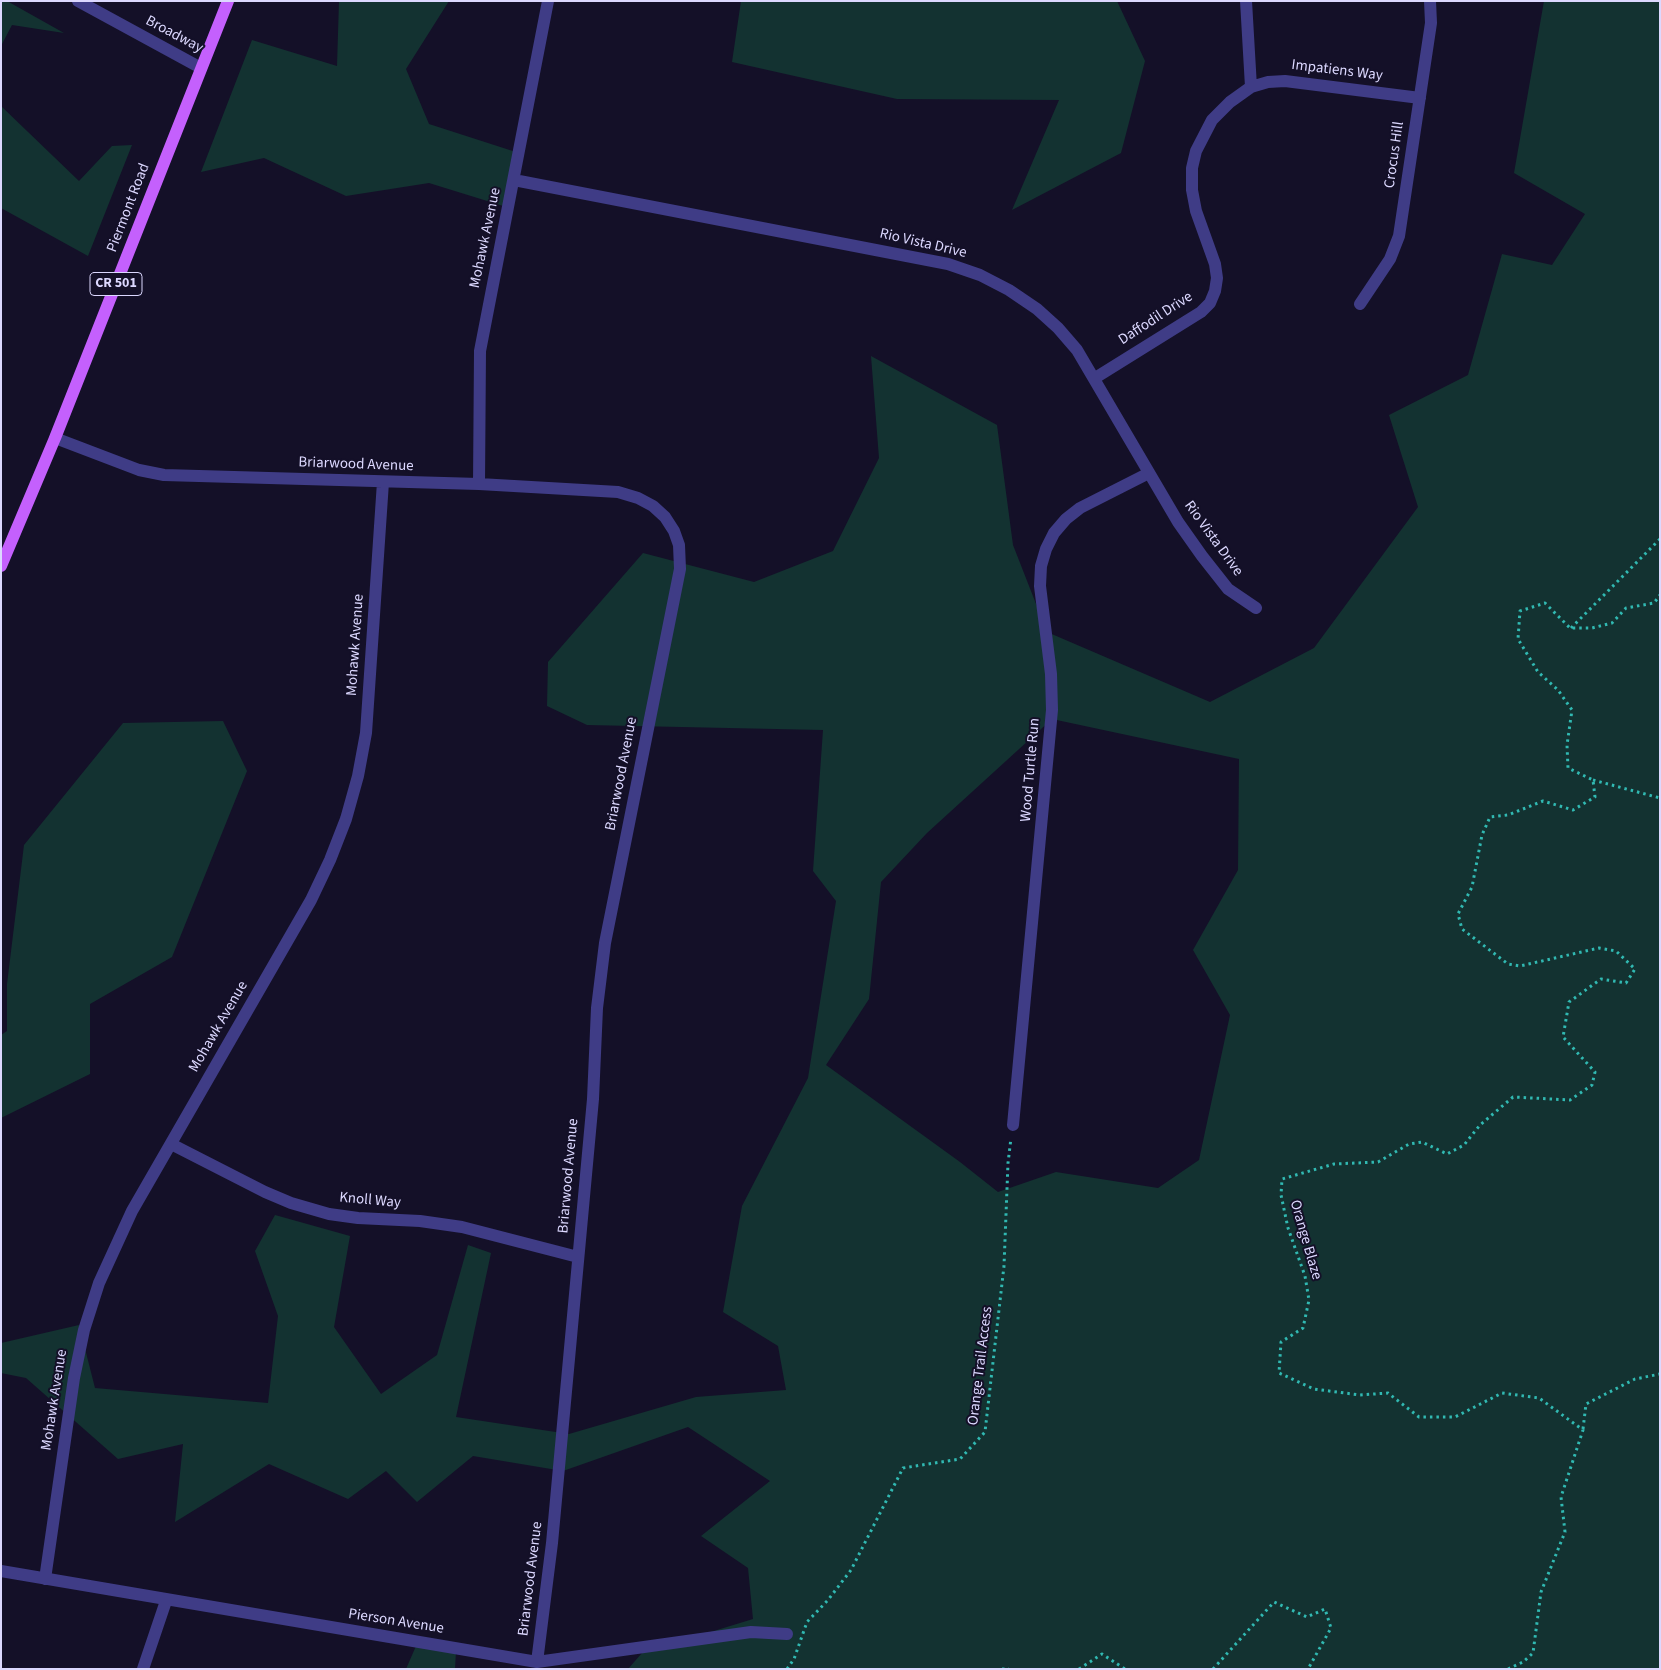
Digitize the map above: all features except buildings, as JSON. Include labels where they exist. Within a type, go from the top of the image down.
[{"type":"main road","name":"Piermont Road","points":[[1,566],[56,438],[228,1]]},
{"type":"street","name":"Broadway","points":[[78,1],[201,68]]},
{"type":"street","name":"Mohawk Avenue","points":[[479,484],[480,351],[548,1]]},
{"type":"street","points":[[1246,1],[1251,87]]},
{"type":"street","name":"Crocus Hill","points":[[1360,304],[1390,259],[1399,236],[1431,23],[1430,1]]},
{"type":"street","name":"Impatiens Way","points":[[1251,87],[1268,82],[1285,81],[1420,98]]},
{"type":"street","name":"Daffodil Drive","points":[[1095,378],[1202,312],[1210,303],[1215,291],[1217,278],[1215,264],[1196,211],[1192,190],[1192,168],[1196,151],[1212,120],[1230,102],[1251,87]]},
{"type":"street","name":"Rio Vista Drive","points":[[514,180],[948,264],[1009,290],[1037,309],[1077,350],[1149,473],[1202,556],[1228,589],[1256,608]]},
{"type":"street","name":"Briarwood Avenue","points":[[56,438],[120,464],[164,475],[479,484],[618,492],[638,498],[653,506],[665,517],[674,530],[679,545],[680,569],[605,943],[597,1008],[593,1099],[553,1534],[537,1662]]},
{"type":"street","name":"Wood Turtle Run","points":[[1013,1126],[1052,710],[1051,674],[1040,586],[1041,566],[1046,549],[1054,533],[1066,519],[1080,508],[1149,473]]},
{"type":"street","name":"Mohawk Avenue","points":[[45,1579],[74,1378],[84,1330],[114,1247],[132,1212],[311,900],[330,860],[346,818],[358,776],[366,733],[383,482]]},
{"type":"street","name":"Knoll Way","points":[[171,1144],[265,1192],[291,1203],[329,1214],[358,1218],[420,1221],[462,1227],[578,1257]]},
{"type":"street","name":"Pierson Avenue","points":[[1,1571],[166,1601],[537,1662],[751,1632],[787,1634]]},
{"type":"street","points":[[142,1669],[166,1601]]},
{"type":"path","points":[[1570,628],[1660,539]]},
{"type":"path","points":[[1660,596],[1654,603],[1626,608],[1612,623],[1592,628],[1570,628],[1545,603],[1520,611],[1518,639],[1538,672],[1558,690],[1572,710],[1566,745],[1568,768],[1593,780],[1660,798]]},
{"type":"path","name":"Orange Blaze","points":[[1583,1430],[1539,1398],[1502,1393],[1455,1417],[1419,1417],[1388,1393],[1360,1395],[1314,1390],[1279,1374],[1281,1342],[1303,1328],[1309,1300],[1305,1276],[1288,1228],[1281,1195],[1282,1179],[1334,1164],[1378,1162],[1409,1144],[1422,1142],[1447,1154],[1464,1145],[1480,1126],[1513,1097],[1570,1100],[1592,1085],[1595,1072],[1563,1037],[1569,1002],[1601,979],[1626,984],[1635,968],[1616,951],[1600,948],[1520,966],[1508,964],[1462,929],[1458,914],[1472,887],[1482,835],[1490,817],[1508,815],[1543,801],[1573,810],[1595,797],[1593,780]]},
{"type":"path","name":"Orange Trail Access","points":[[787,1669],[794,1658],[807,1622],[828,1600],[851,1570],[903,1468],[960,1459],[985,1432],[1004,1266],[1008,1163],[1013,1126]]},
{"type":"path","points":[[1508,1669],[1523,1662],[1533,1653],[1542,1592],[1565,1532],[1561,1496],[1583,1430],[1586,1404],[1635,1379],[1660,1374]]},
{"type":"path","points":[[1213,1669],[1274,1602],[1308,1617],[1326,1609],[1331,1628],[1308,1669]]},
{"type":"path","points":[[1079,1669],[1102,1654],[1125,1669]]},
{"type":"path","points":[[1002,1669],[1006,1667],[1009,1669]]},
{"type":"green space","points":[[1,1],[7,1],[64,33],[12,25],[1,46]]},
{"type":"green space","points":[[339,1],[449,1],[406,69],[429,124],[522,154],[513,209],[429,183],[346,196],[264,158],[201,172],[252,40],[337,66]]},
{"type":"green space","points":[[741,1],[1117,1],[1145,61],[1121,153],[1012,210],[1059,100],[897,99],[732,62]]},
{"type":"green space","points":[[1544,1],[1660,1],[1660,1669],[628,1669],[642,1653],[753,1619],[748,1568],[701,1536],[770,1481],[688,1427],[563,1471],[473,1456],[417,1502],[386,1471],[348,1499],[269,1464],[175,1522],[183,1444],[118,1459],[26,1378],[1,1373],[1,1343],[79,1325],[95,1388],[268,1403],[278,1316],[255,1251],[275,1215],[350,1236],[334,1327],[381,1394],[437,1355],[468,1245],[491,1253],[456,1417],[569,1434],[696,1397],[786,1390],[778,1346],[723,1312],[742,1206],[808,1078],[836,901],[813,871],[823,730],[587,725],[547,706],[548,662],[643,553],[754,582],[833,551],[879,458],[871,356],[997,425],[1013,545],[1047,632],[1210,702],[1314,648],[1418,507],[1389,415],[1468,375],[1502,254],[1552,265],[1585,214],[1514,173]],"holes":[[[1052,719],[1239,759],[1238,870],[1193,950],[1230,1015],[1199,1160],[1158,1188],[1056,1172],[998,1192],[960,1162],[826,1065],[869,999],[881,882],[927,833]]]},
{"type":"green space","points":[[1,106],[79,181],[112,146],[132,145],[88,256],[1,208]]},
{"type":"green space","points":[[223,721],[247,771],[172,957],[90,1004],[90,1074],[1,1118],[1,1035],[7,1031],[7,984],[24,845],[123,723]]},
{"type":"green space","points":[[416,1646],[456,1651],[455,1669],[406,1669]]}]
